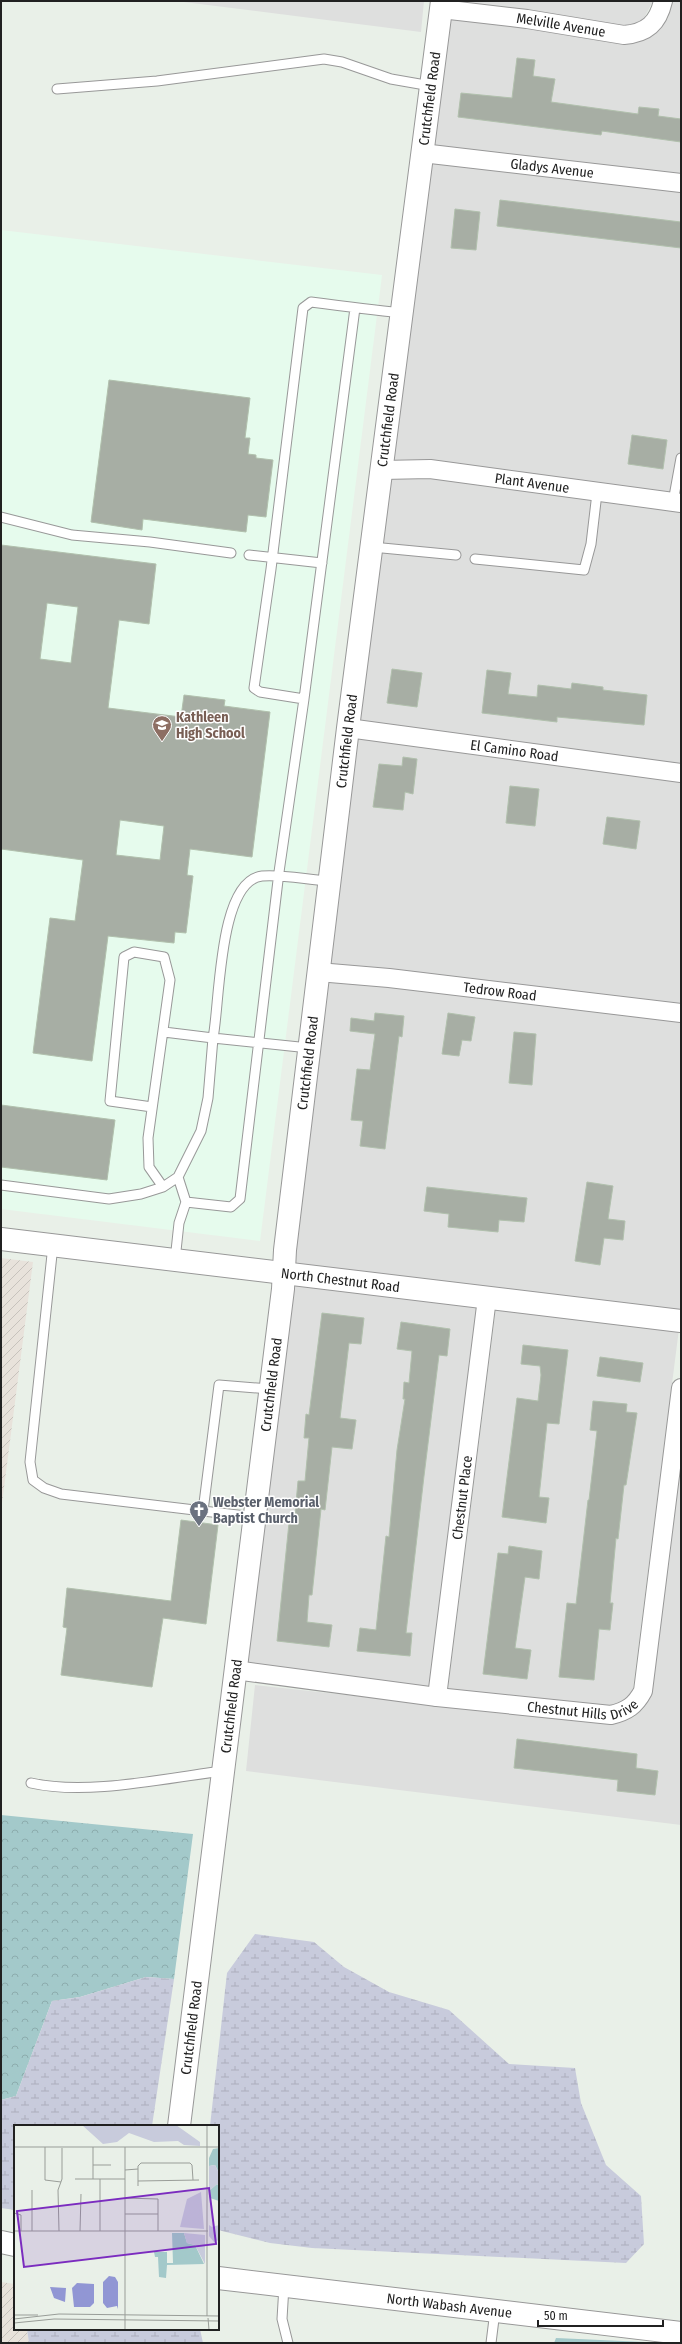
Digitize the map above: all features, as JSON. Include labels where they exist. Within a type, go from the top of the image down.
[{"type":"street","name":"Melville Avenue","points":[[441,5],[624,35],[638,34],[651,26],[659,13],[663,1]]},
{"type":"street","name":"Crutchfield Road","points":[[179,2125],[270,1389],[309,1048],[348,728],[441,5]]},
{"type":"street","name":"Gladys Avenue","points":[[422,153],[681,183]]},
{"type":"street","name":"Plant Avenue","points":[[382,470],[430,469],[677,503]]},
{"type":"street","name":"El Camino Road","points":[[348,728],[681,772]]},
{"type":"street","name":"Tedrow Road","points":[[318,972],[396,979],[681,1013]]},
{"type":"street","name":"North Chestnut Road","points":[[1,1239],[681,1321]]},
{"type":"street","name":"Chestnut Place","points":[[437,1697],[487,1298]]},
{"type":"street","name":"Chestnut Hills Drive","points":[[236,1670],[437,1697],[611,1715],[627,1710],[637,1702],[643,1691],[681,1388]]},
{"type":"street","points":[[1,2242],[14,2244]]},
{"type":"street","name":"North Wabash Avenue","points":[[219,2278],[681,2333]]},
{"type":"lane","points":[[57,89],[157,81],[324,59],[342,62],[391,79],[431,86]]},
{"type":"lane","points":[[304,699],[260,692],[254,688],[272,558],[303,308],[311,302],[402,313]]},
{"type":"lane","points":[[186,1202],[232,1207],[240,1199],[278,877],[304,699],[356,308]]},
{"type":"lane","points":[[677,503],[681,458]]},
{"type":"lane","points":[[475,558],[584,570],[591,544],[597,493]]},
{"type":"lane","points":[[1,517],[72,535],[150,542],[231,553]]},
{"type":"lane","points":[[372,547],[456,556]]},
{"type":"lane","points":[[249,555],[322,563]]},
{"type":"lane","points":[[1,1185],[109,1199],[163,1187],[178,1177],[201,1131],[208,1098],[224,941],[234,903],[246,884],[262,876],[330,881]]},
{"type":"lane","points":[[152,1107],[110,1101],[124,957],[134,952],[164,957],[170,980],[164,1032],[148,1138],[149,1167],[163,1187]]},
{"type":"lane","points":[[164,1032],[309,1048]]},
{"type":"lane","points":[[175,1260],[179,1223],[186,1202],[178,1177]]},
{"type":"lane","points":[[53,1245],[30,1462],[33,1480],[44,1488],[61,1494],[254,1517]]},
{"type":"lane","points":[[203,1511],[219,1385],[270,1389]]},
{"type":"lane","points":[[31,1783],[47,1787],[92,1787],[223,1771]]},
{"type":"lane","points":[[284,2286],[282,2319],[288,2343]]},
{"type":"lane","points":[[491,2343],[495,2310]]},
{"type":"shaded area","points":[[176,1],[424,1],[421,32]]},
{"type":"shaded area","points":[[653,1],[643,20],[635,25],[625,26],[451,2]]},
{"type":"shaded area","points":[[673,1],[681,1],[681,174],[433,146],[449,19],[526,27],[623,43],[639,42],[657,32],[668,18]]},
{"type":"shaded area","points":[[431,163],[681,192],[681,495],[393,461]]},
{"type":"shaded area","name":"Kathleen High School","points":[[1,230],[382,275],[260,1241],[1,1209]]},
{"type":"shaded area","points":[[391,478],[429,478],[681,512],[681,764],[359,720]]},
{"type":"shaded area","points":[[357,737],[681,781],[681,1005],[329,964]]},
{"type":"shaded area","points":[[327,981],[388,986],[681,1022],[681,1312],[293,1265]]},
{"type":"shaded area","points":[[1,1258],[33,1262],[1,1511]]},
{"type":"shaded area","points":[[293,1282],[477,1305],[429,1687],[246,1663]]},
{"type":"shaded area","points":[[496,1307],[679,1329],[633,1688],[629,1697],[622,1703],[609,1707],[448,1689]]},
{"type":"shaded area","points":[[681,1465],[681,1825],[246,1771],[255,1685],[610,1724],[634,1717],[644,1708],[652,1692]]},
{"type":"shaded area","points":[[1,2282],[14,2284],[14,2330],[27,2330],[29,2343],[1,2343]]},
{"type":"green space","points":[[1,1815],[193,1834],[174,1979],[146,1977],[80,1997],[52,2001],[16,2096],[1,2100]]},
{"type":"green space","points":[[255,1934],[314,1942],[344,1967],[389,1992],[449,2010],[509,2064],[575,2068],[581,2103],[606,2165],[641,2196],[644,2244],[626,2263],[312,2248],[270,2243],[219,2230],[219,2125],[210,2125],[227,1973]]},
{"type":"green space","points":[[146,1977],[174,1979],[152,2125],[14,2125],[14,2210],[1,2208],[1,2100],[16,2096],[52,2001],[80,1997]]},
{"type":"green space","points":[[27,2330],[200,2330],[203,2343],[29,2343]]},
{"type":"green space","points":[[556,2338],[645,2342],[645,2343],[554,2343]]},
{"type":"building","points":[[517,58],[535,60],[533,76],[555,79],[551,102],[638,114],[639,107],[659,109],[658,116],[681,119],[681,142],[602,131],[601,135],[458,117],[461,93],[512,98]]},
{"type":"building","points":[[500,200],[681,222],[681,248],[497,226]]},
{"type":"building","points":[[455,209],[480,212],[476,250],[451,248]]},
{"type":"building","points":[[109,380],[250,398],[245,438],[250,438],[248,454],[256,455],[256,458],[273,460],[266,517],[248,515],[246,532],[143,519],[142,530],[91,522]]},
{"type":"building","points":[[632,435],[667,440],[663,469],[628,464]]},
{"type":"building","points":[[1,545],[156,564],[149,624],[119,620],[108,708],[181,717],[184,695],[225,700],[224,706],[270,712],[252,857],[190,849],[187,875],[193,876],[186,933],[175,932],[174,943],[108,936],[92,1061],[33,1053],[50,918],[75,921],[83,860],[1,849]],"holes":[[[47,603],[78,607],[71,663],[40,659]],[[120,820],[164,826],[160,860],[116,855]]]},
{"type":"building","points":[[392,669],[422,673],[417,707],[387,703]]},
{"type":"building","points":[[487,670],[511,673],[508,694],[537,697],[538,685],[571,689],[572,683],[603,687],[603,690],[647,695],[644,725],[557,717],[557,722],[482,713]]},
{"type":"building","points":[[403,757],[417,759],[413,794],[405,792],[403,810],[373,807],[379,764],[402,766]]},
{"type":"building","points":[[510,786],[539,789],[535,826],[506,823]]},
{"type":"building","points":[[607,817],[640,821],[636,849],[603,844]]},
{"type":"building","points":[[375,1013],[404,1016],[402,1037],[399,1036],[385,1149],[360,1146],[363,1121],[351,1120],[357,1069],[370,1070],[375,1034],[350,1031],[351,1018],[374,1021]]},
{"type":"building","points":[[448,1013],[475,1017],[471,1041],[462,1040],[459,1056],[442,1054]]},
{"type":"building","points":[[514,1032],[536,1034],[532,1085],[509,1083]]},
{"type":"building","points":[[1,1105],[115,1120],[107,1180],[1,1167]]},
{"type":"building","points":[[587,1182],[613,1186],[608,1219],[625,1221],[623,1240],[604,1238],[600,1265],[575,1261]]},
{"type":"building","points":[[427,1187],[527,1198],[524,1222],[499,1220],[498,1232],[448,1227],[449,1214],[424,1211]]},
{"type":"building","points":[[322,1313],[364,1318],[361,1344],[349,1343],[340,1418],[356,1420],[352,1449],[332,1447],[325,1510],[321,1509],[312,1595],[309,1595],[307,1622],[332,1625],[329,1647],[277,1641],[290,1513],[295,1514],[298,1481],[305,1481],[309,1438],[304,1438],[306,1414],[309,1415]]},
{"type":"building","points":[[401,1322],[450,1329],[447,1356],[439,1355],[424,1476],[406,1633],[412,1633],[410,1656],[357,1651],[360,1628],[376,1630],[386,1536],[389,1537],[397,1450],[405,1399],[403,1399],[404,1382],[409,1383],[412,1351],[397,1349]]},
{"type":"building","points":[[523,1345],[568,1350],[559,1424],[547,1423],[539,1497],[549,1498],[546,1523],[502,1517],[517,1398],[538,1401],[541,1375],[540,1366],[521,1364]]},
{"type":"building","points":[[600,1357],[643,1363],[640,1382],[597,1376]]},
{"type":"building","points":[[593,1401],[627,1404],[626,1412],[637,1413],[626,1485],[624,1485],[618,1539],[616,1538],[610,1603],[613,1603],[610,1630],[599,1629],[594,1680],[559,1677],[567,1603],[576,1604],[589,1500],[597,1431],[590,1430]]},
{"type":"building","points":[[181,1520],[218,1525],[206,1624],[163,1618],[152,1687],[61,1675],[67,1628],[63,1627],[67,1588],[171,1601]]},
{"type":"building","points":[[509,1546],[542,1551],[539,1579],[525,1577],[515,1648],[531,1650],[527,1679],[483,1674],[498,1553],[508,1554]]},
{"type":"building","points":[[517,1739],[637,1754],[636,1768],[658,1771],[655,1795],[617,1791],[618,1780],[514,1768]]},
{"type":"place","name":"Kathleen High School","points":[[162,742]]},
{"type":"place","name":"Webster Memorial Baptist Church","points":[[199,1527]]}]
